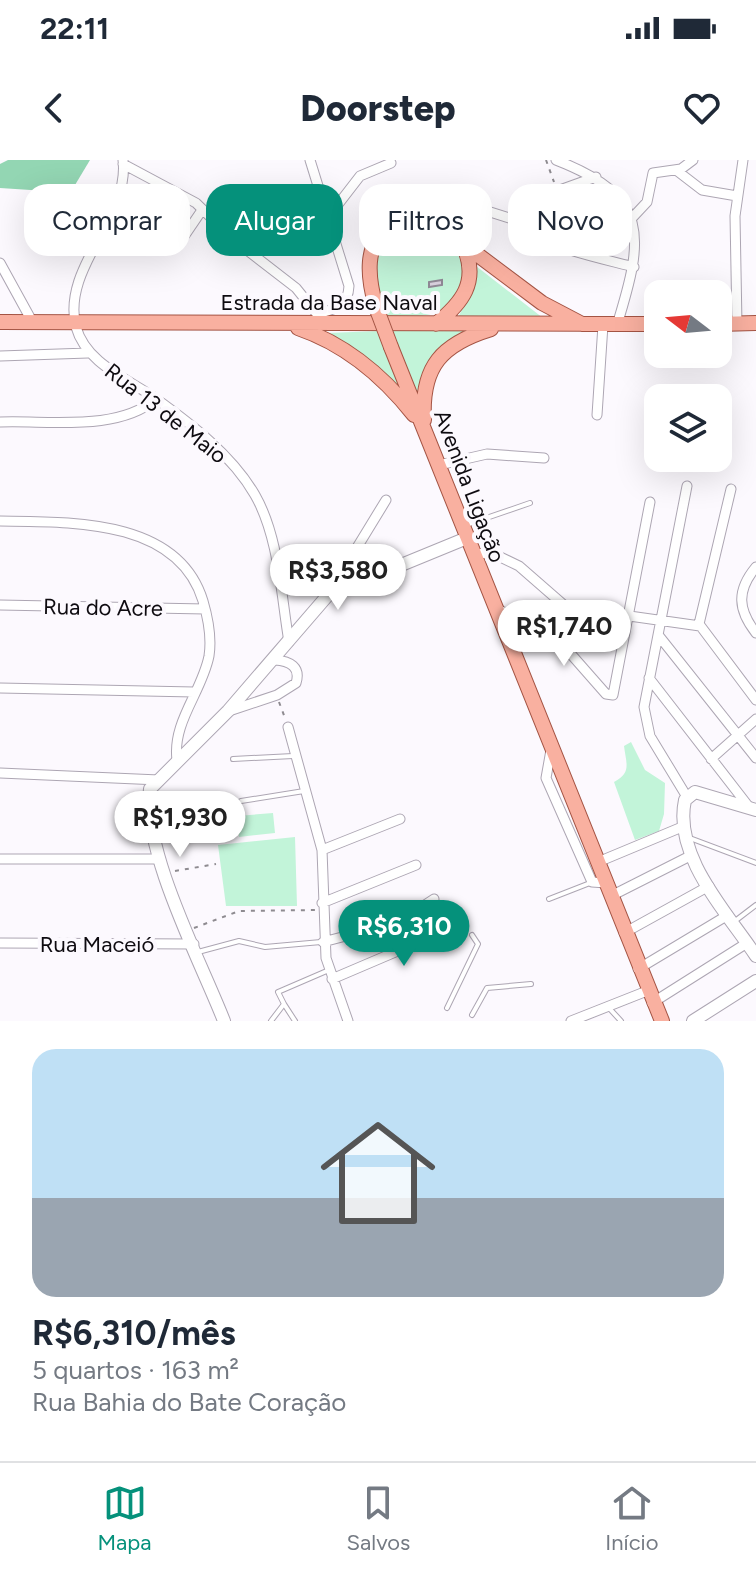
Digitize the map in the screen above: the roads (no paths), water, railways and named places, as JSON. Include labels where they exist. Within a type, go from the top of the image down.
[{"type":"main road","name":"Avenida Ligação","points":[[371,256],[369,276],[376,307],[391,347],[598,862],[603,887],[662,1021]]},
{"type":"main road","points":[[436,324],[461,302],[468,290],[471,268],[467,256]]},
{"type":"main road","name":"Avenida Ligação","points":[[477,256],[542,303],[582,325]]},
{"type":"main road","name":"Estrada da Base Naval","points":[[0,322],[322,326],[644,324]]},
{"type":"main road","points":[[732,324],[756,323]]},
{"type":"main road","points":[[424,428],[424,394],[439,358],[458,340],[509,325]]},
{"type":"main road","points":[[322,326],[386,384],[424,428]]},
{"type":"main road","points":[[224,1021],[160,859],[148,806],[150,789],[275,660],[328,595],[465,532]]},
{"type":"main road","points":[[752,808],[701,791],[687,797],[682,831],[709,886],[756,955]]},
{"type":"main road","points":[[693,1021],[756,981]]},
{"type":"street","points":[[310,160],[316,184]]},
{"type":"street","points":[[556,160],[606,184]]},
{"type":"street","points":[[597,415],[610,325],[634,267],[632,218],[647,202],[651,175],[657,170],[676,170],[693,160]]},
{"type":"street","points":[[737,324],[737,196],[743,160]]},
{"type":"street","points":[[118,184],[123,162],[188,198],[234,240],[283,276],[322,326],[349,294],[337,256]]},
{"type":"street","points":[[343,198],[360,176],[391,163]]},
{"type":"street","points":[[676,170],[702,190],[737,196]]},
{"type":"street","points":[[576,184],[596,177]]},
{"type":"street","points":[[190,228],[202,210]]},
{"type":"street","points":[[76,325],[77,291],[92,256]]},
{"type":"street","points":[[598,256],[634,267]]},
{"type":"street","points":[[0,263],[33,323]]},
{"type":"street","name":"Rua 13 de Maio","points":[[76,325],[88,353],[156,399],[220,452],[255,495],[274,555],[289,642]]},
{"type":"street","points":[[0,356],[88,353]]},
{"type":"street","points":[[0,422],[109,417],[132,413],[156,399]]},
{"type":"street","points":[[439,465],[487,454],[544,458]]},
{"type":"street","points":[[687,486],[663,622],[644,700],[647,728],[664,764],[687,797]]},
{"type":"street","points":[[700,626],[731,489]]},
{"type":"street","points":[[328,595],[386,500]]},
{"type":"street","points":[[495,608],[555,636],[606,694],[614,692],[650,502]]},
{"type":"street","points":[[0,521],[103,526],[146,540],[184,567],[197,584],[205,609],[209,655],[175,743],[177,760]]},
{"type":"street","points":[[473,554],[492,553],[519,566],[566,607],[700,626],[756,700]]},
{"type":"street","points":[[756,567],[741,596],[741,610],[756,633]]},
{"type":"street","name":"Rua do Acre","points":[[0,605],[205,609]]},
{"type":"street","points":[[659,636],[756,758]]},
{"type":"street","points":[[228,711],[293,687],[298,677],[290,662],[275,660]]},
{"type":"street","points":[[649,678],[752,808]]},
{"type":"street","points":[[0,688],[194,692]]},
{"type":"street","points":[[711,759],[756,719]]},
{"type":"street","points":[[288,727],[293,756],[307,791],[322,850],[323,942],[348,1021]]},
{"type":"street","points":[[551,750],[546,778],[603,887],[692,855]]},
{"type":"street","points":[[0,773],[159,780]]},
{"type":"street","points":[[322,850],[400,819]]},
{"type":"street","points":[[598,862],[682,831]]},
{"type":"street","points":[[0,859],[160,859]]},
{"type":"street","points":[[322,906],[416,865]]},
{"type":"street","points":[[624,933],[709,886]]},
{"type":"street","points":[[323,942],[399,922],[434,899]]},
{"type":"street","points":[[331,975],[414,944],[445,911]]},
{"type":"street","points":[[638,969],[730,919]]},
{"type":"street","name":"Rua Maceió","points":[[0,943],[196,948]]},
{"type":"street","points":[[571,1021],[650,997],[747,943]]},
{"type":"lane","points":[[465,532],[530,503]]},
{"type":"lane","points":[[233,759],[293,756]]},
{"type":"lane","points":[[241,801],[307,791]]},
{"type":"lane","points":[[682,831],[756,863]]},
{"type":"lane","points":[[549,899],[603,887]]},
{"type":"lane","points":[[730,919],[756,905]]},
{"type":"lane","points":[[447,1008],[478,944],[472,935]]},
{"type":"lane","points":[[196,948],[239,941],[265,947],[323,942]]},
{"type":"lane","points":[[295,1021],[278,992],[331,975]]},
{"type":"lane","points":[[472,1015],[487,988],[531,984]]},
{"type":"lane","points":[[271,1021],[284,1004]]},
{"type":"lane","points":[[609,1008],[621,1021]]}]
